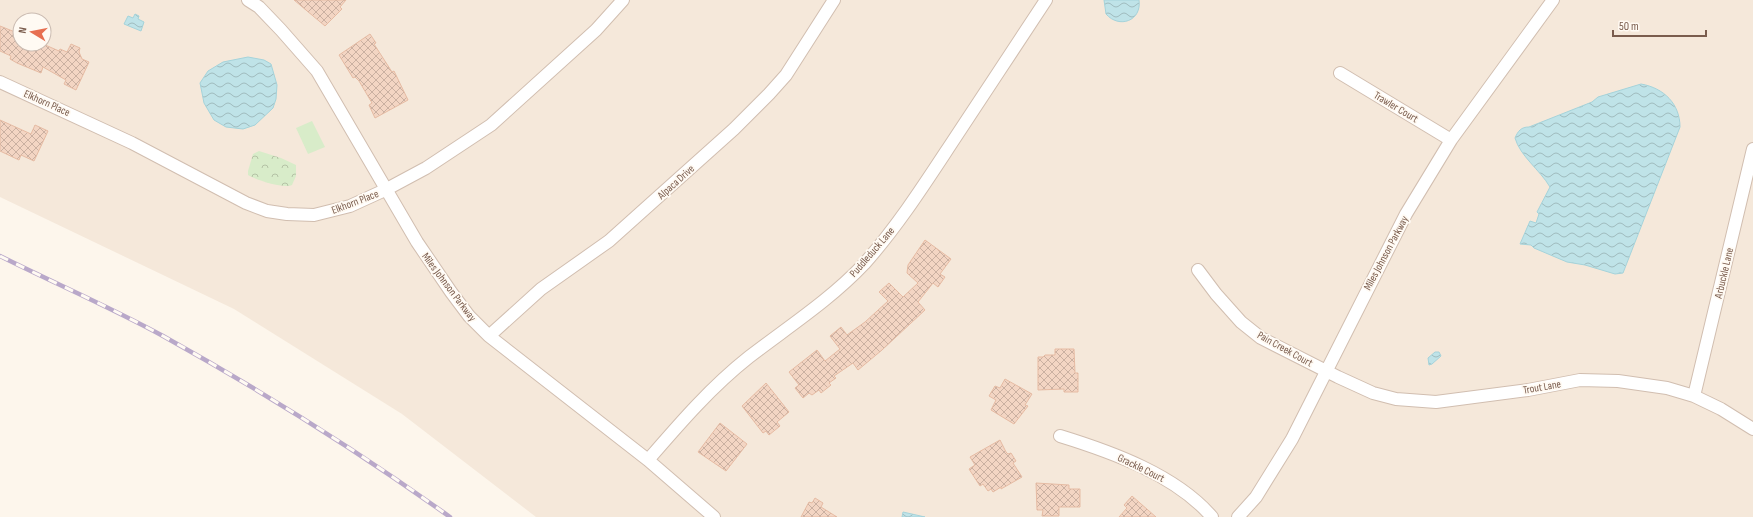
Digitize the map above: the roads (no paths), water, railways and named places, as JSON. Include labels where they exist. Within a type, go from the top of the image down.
[{"type":"street","name":"Miles Johnson Parkway","points":[[248,0],[262,4],[316,71],[417,242],[451,292],[470,316],[489,336],[648,460],[714,517]]},
{"type":"street","name":"Alpaca Drive","points":[[489,336],[541,288],[609,241],[734,129],[786,75],[834,0]]},
{"type":"street","name":"Puddleduck Lane","points":[[648,460],[696,405],[717,384],[827,298],[863,264],[882,243],[923,186],[1046,0]]},
{"type":"street","name":"Miles Johnson Parkway","points":[[1238,517],[1256,497],[1292,439],[1406,214],[1451,140],[1553,0]]},
{"type":"street","name":"Elkhorn Place","points":[[0,82],[92,124],[246,203],[267,211],[302,216],[327,213],[350,206],[385,190],[426,168],[492,125],[596,30],[620,1]]},
{"type":"street","name":"Trawler Court","points":[[1340,73],[1451,140]]},
{"type":"street","name":"Arbuckle Lane","points":[[1694,396],[1753,149]]},
{"type":"street","name":"Pain Creek Court","points":[[1198,270],[1216,294],[1241,322],[1261,338],[1326,371]]},
{"type":"street","name":"Trout Lane","points":[[1326,371],[1383,396],[1422,402],[1452,400],[1592,380],[1640,383],[1667,388],[1694,396],[1721,409],[1753,429]]},
{"type":"street","name":"Grackle Court","points":[[1060,436],[1090,445],[1135,463],[1171,483],[1212,517]]},
{"type":"water","points":[[1104,0],[1139,0],[1139,7],[1133,18],[1123,22],[1117,21],[1111,19],[1106,14]]},
{"type":"water","points":[[135,14],[139,16],[138,19],[144,22],[141,31],[124,24],[128,16],[133,18]]},
{"type":"water","points":[[248,57],[264,60],[271,64],[277,85],[276,99],[273,108],[255,125],[243,129],[226,127],[214,120],[204,103],[200,83],[208,71],[223,62]]},
{"type":"water","points":[[1641,84],[1657,89],[1669,98],[1677,111],[1680,127],[1623,273],[1615,274],[1585,265],[1567,262],[1534,248],[1531,245],[1520,244],[1530,221],[1536,223],[1539,214],[1537,212],[1550,187],[1521,151],[1515,138],[1519,131],[1592,102],[1598,97]]},
{"type":"water","points":[[1435,352],[1439,352],[1441,356],[1429,365],[1428,358]]},
{"type":"water","points":[[903,512],[925,517],[902,517]]},
{"type":"railway","points":[[0,256],[123,315],[200,357],[345,445],[450,517]]}]
